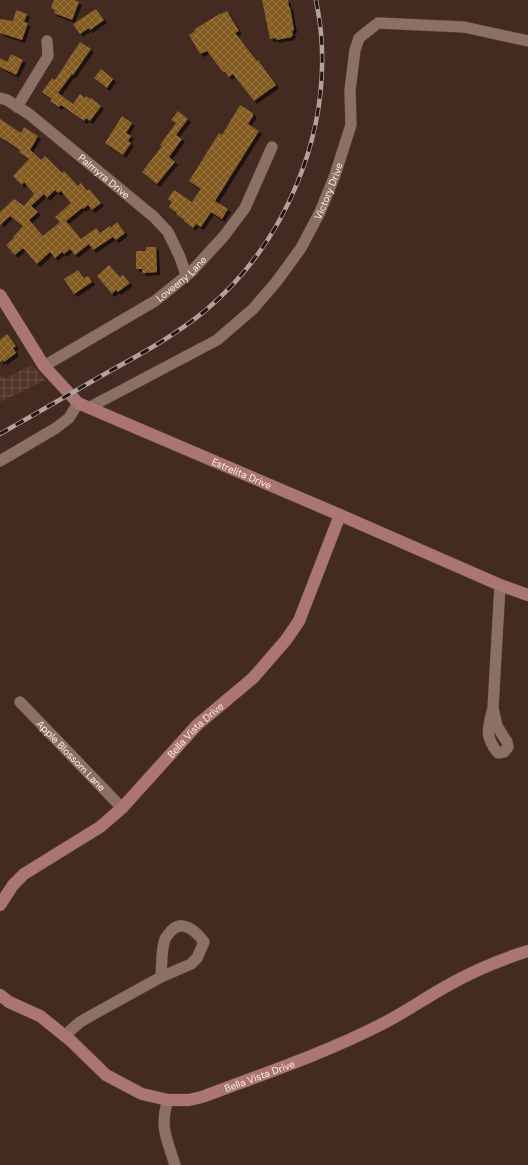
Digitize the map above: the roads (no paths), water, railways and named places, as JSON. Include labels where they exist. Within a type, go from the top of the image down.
[{"type":"street","name":"Victory Drive","points":[[84,405],[217,340],[253,309],[277,281],[301,248],[320,212],[351,125],[350,90],[355,50],[359,38],[378,24],[464,27],[528,41]]},
{"type":"street","points":[[17,107],[48,56],[47,40]]},
{"type":"street","name":"Palmyra Drive","points":[[0,98],[7,100],[29,114],[154,217],[168,232],[180,257],[186,275]]},
{"type":"street","name":"Loveeny Lane","points":[[44,366],[155,301],[186,275],[224,236],[245,208],[272,147]]},
{"type":"street","name":"Estrelita Drive","points":[[0,295],[44,366],[84,405],[500,585],[528,595]]},
{"type":"street","points":[[0,461],[56,428],[84,405]]},
{"type":"street","name":"Bella Vista Drive","points":[[0,905],[13,885],[24,874],[100,827],[122,808],[197,725],[253,678],[286,640],[299,621],[340,515]]},
{"type":"street","points":[[493,708],[500,585]]},
{"type":"street","name":"Apple Blossom Lane","points":[[20,702],[122,808]]},
{"type":"street","points":[[64,1036],[80,1022],[161,977],[191,964],[197,958],[204,942],[199,935],[183,925],[174,928],[165,938],[161,977]]},
{"type":"street","name":"Bella Vista Drive","points":[[0,995],[9,1002],[40,1016],[106,1075],[142,1094],[168,1100],[189,1100],[202,1097],[341,1043],[385,1022],[459,980],[504,958],[528,951]]},
{"type":"street","points":[[168,1100],[164,1113],[164,1128],[175,1165]]},
{"type":"railway","points":[[0,434],[172,335],[206,310],[234,283],[259,253],[279,220],[296,185],[309,148],[318,110],[322,72],[321,33],[316,0]]}]
